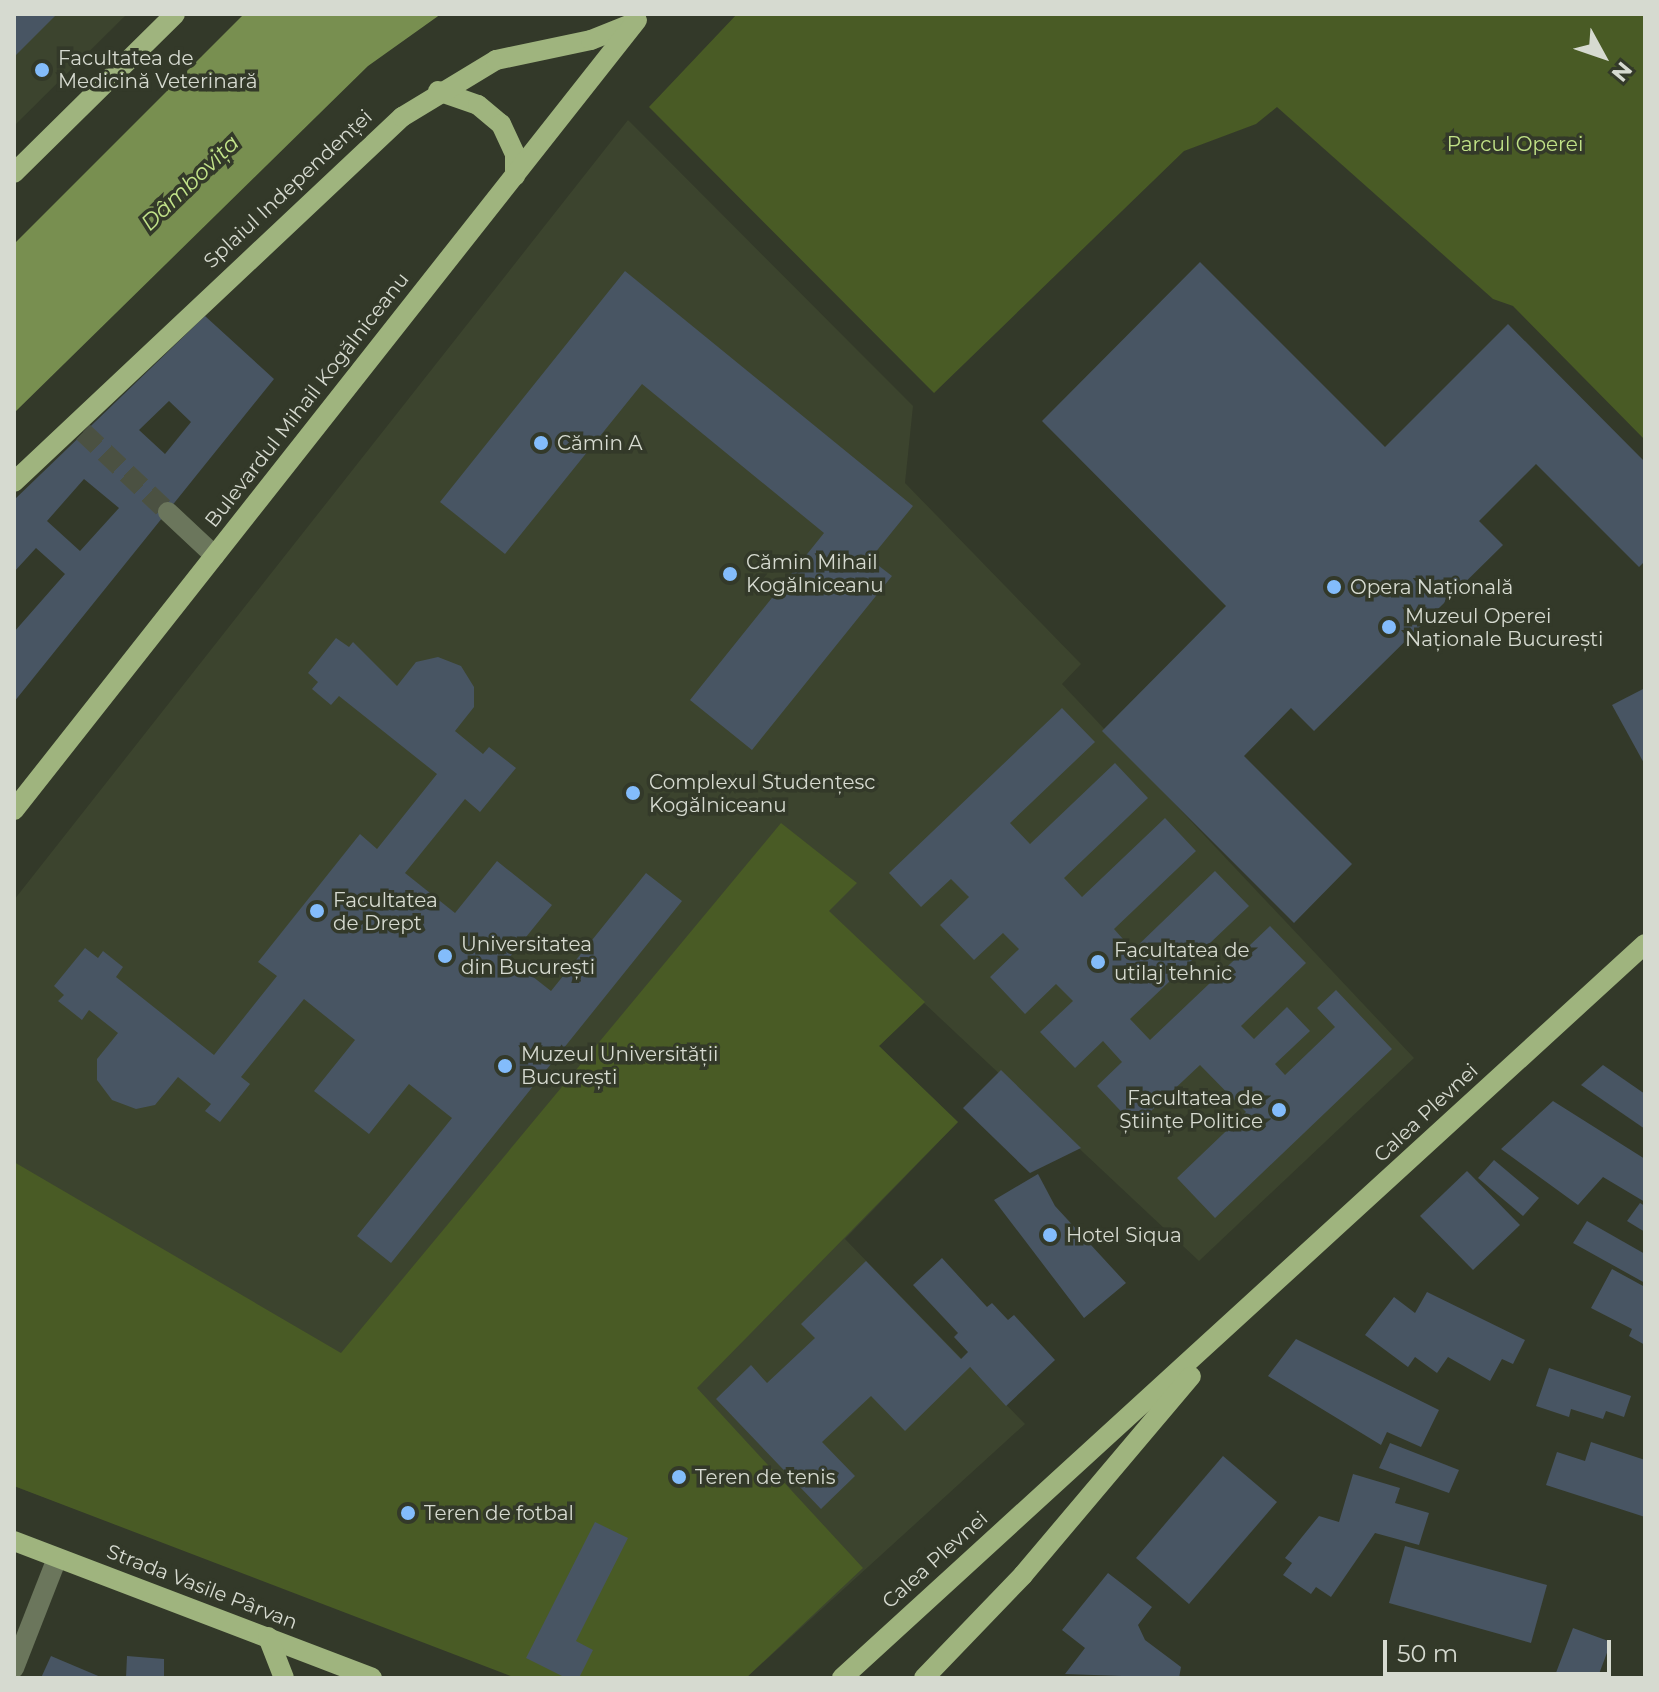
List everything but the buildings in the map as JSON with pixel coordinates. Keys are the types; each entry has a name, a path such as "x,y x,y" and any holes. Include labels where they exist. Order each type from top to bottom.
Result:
{"main road":[{"path":"14,173 175,14"},
{"name":"Splaiul Independenței","path":"14,482 78,428 361,153 438,91 496,60 591,40 640,17"},
{"name":"Bulevardul Mihail Kogălniceanu","path":"14,810 640,17"},
{"path":"438,91 478,105 501,124 515,154 515,176"},
{"name":"Calea Plevnei","path":"842,1678 1240,1318 1645,944"},
{"name":"Calea Plevnei","path":"924,1678 1023,1575 1240,1318"},
{"name":"Strada Vasile Pârvan","path":"14,1541 372,1678"},
{"path":"268,1637 284,1678"}],"street":[{"path":"168,512 215,556"},
{"path":"14,1668 57,1558"}],"shaded area":[{"name":"Facultatea de Medicină Veterinară","path":"14,14 127,14 14,126"},
{"name":"Complexul Studențesc Kogălniceanu","path":"628,120 913,406 905,483 1081,664 1062,684 1414,1058 1199,1261 924,1003 879,1046 958,1122 845,1239 1025,1424 746,1678 486,1663 14,1486 14,900"}],"green space":[{"name":"Parcul Operei","path":"737,14 1645,14 1645,440 1513,306 1493,299 1277,107 1256,124 1184,151 934,393 649,107"},
{"path":"781,823 857,883 829,911 925,1002 879,1046 958,1122 697,1388 863,1568 746,1678 516,1678 14,1486 14,1162 341,1353"}],"water":[{"name":"Dâmbovița","path":"441,14 368,66 14,413 14,244 242,16"}],"tunnel":[{"path":"83,432 168,512"}],"place":[{"name":"Facultatea de Medicină Veterinară","path":"42,70"},
{"name":"Cămin A","path":"541,443"},
{"name":"Cămin Mihail Kogălniceanu","path":"730,574"},
{"name":"Opera Națională","path":"1334,587"},
{"name":"Muzeul Operei Naționale București","path":"1389,627"},
{"name":"Complexul Studențesc Kogălniceanu","path":"633,793"},
{"name":"Facultatea de Drept","path":"317,911"},
{"name":"Universitatea din București","path":"445,956"},
{"name":"Facultatea de utilaj tehnic","path":"1098,962"},
{"name":"Muzeul Universității București","path":"505,1066"},
{"name":"Facultatea de Științe Politice","path":"1279,1110"},
{"name":"Hotel Siqua","path":"1050,1235"},
{"name":"Teren de tenis","path":"679,1477"},
{"name":"Teren de fotbal","path":"408,1513"}]}
